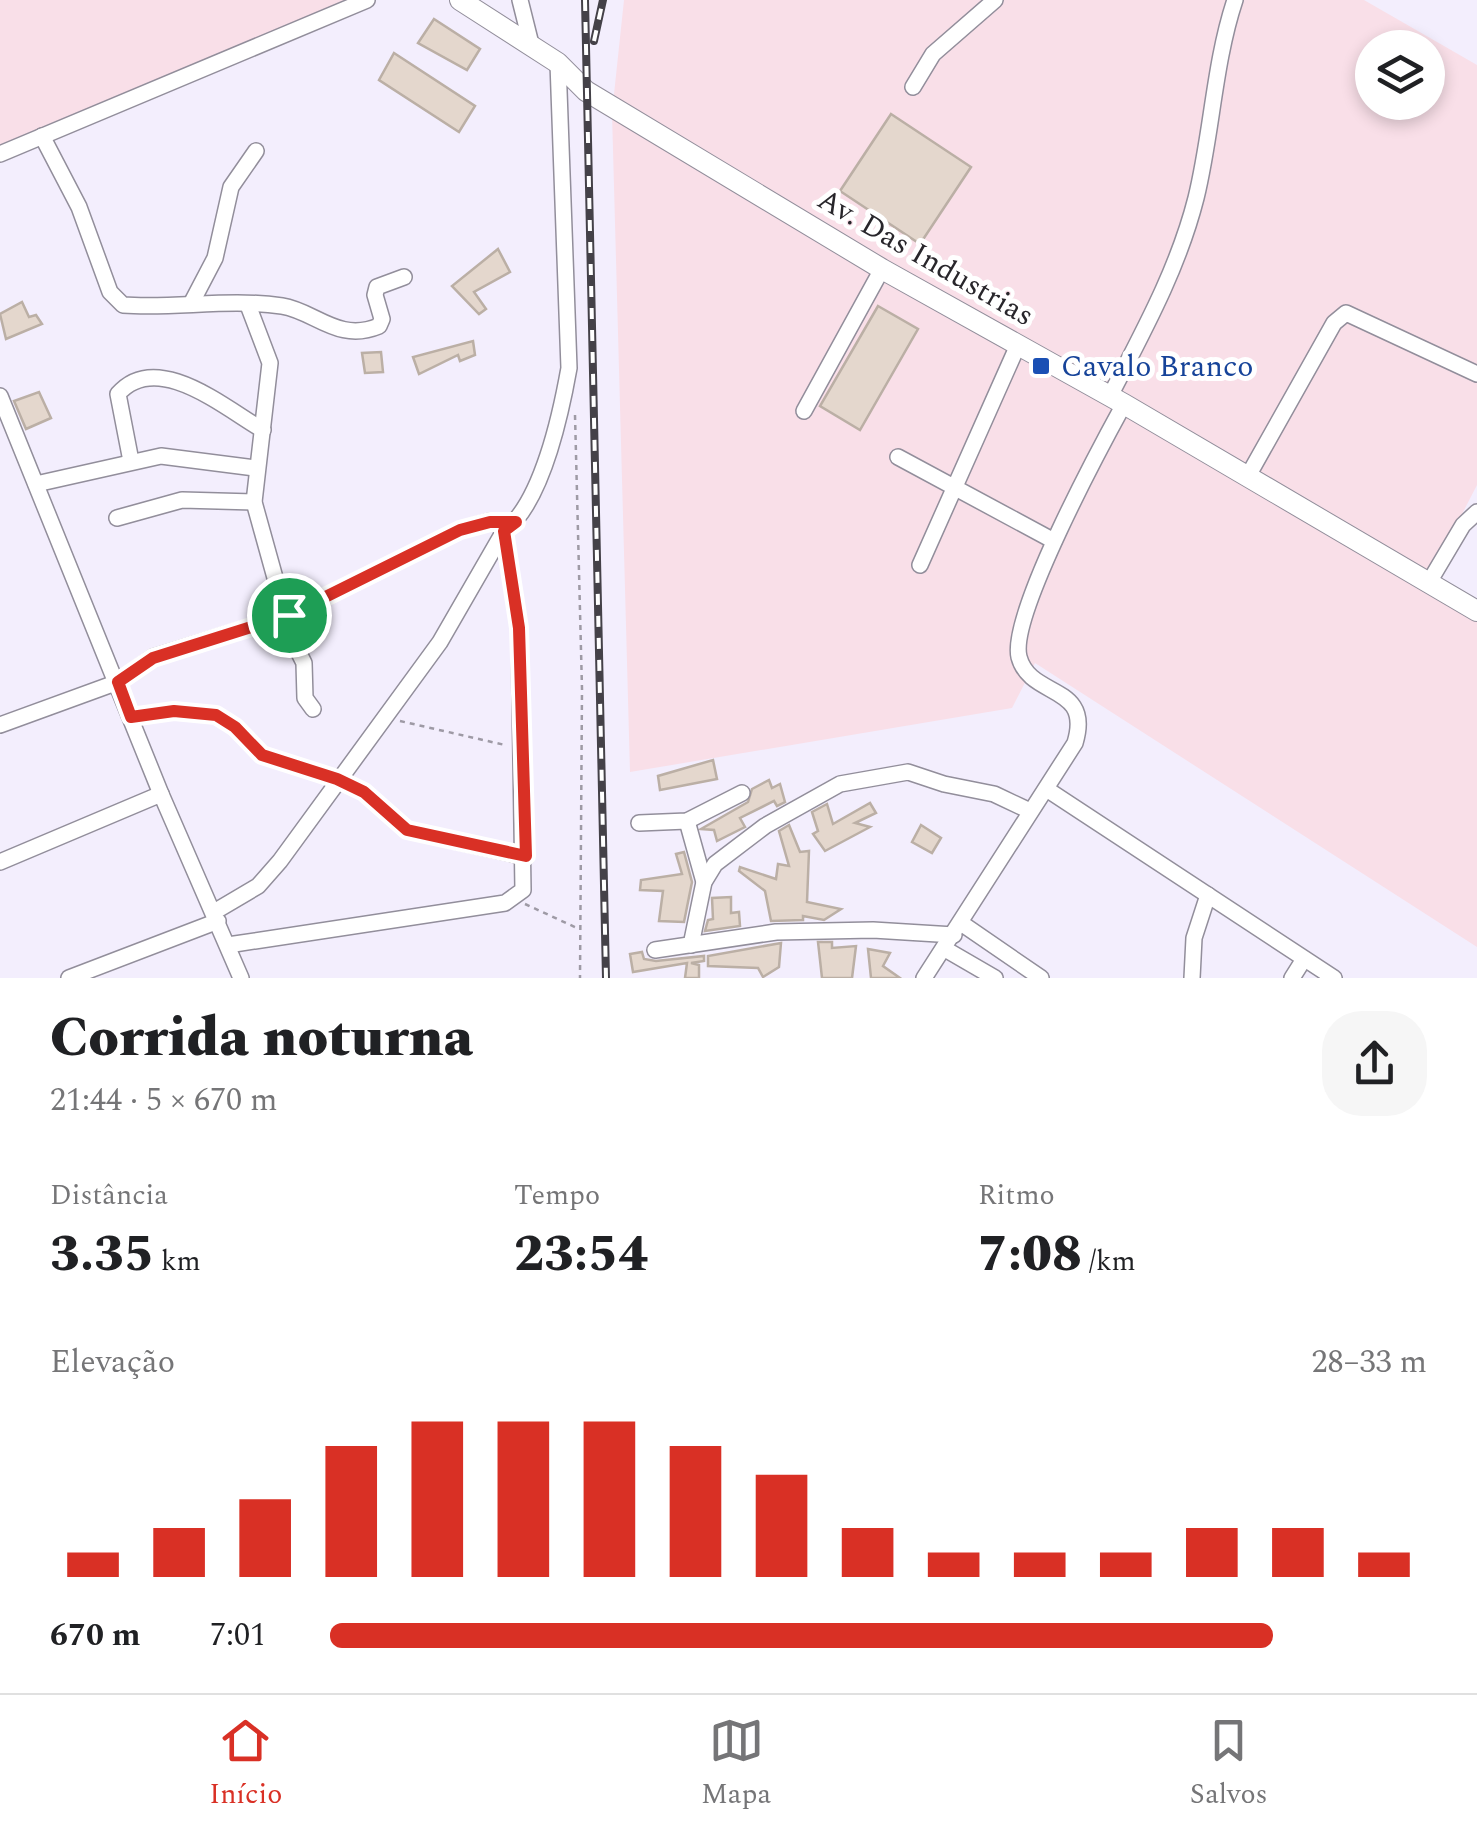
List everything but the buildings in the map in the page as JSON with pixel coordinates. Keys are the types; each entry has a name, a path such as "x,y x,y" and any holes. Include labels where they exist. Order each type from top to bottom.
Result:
{"main road":[{"name":"Av. Das Industrias","path":"460,0 558,64 586,91 882,269 1117,400 1477,612"}],"street":[{"path":"0,154 367,0"},
{"path":"520,0 532,48"},
{"path":"913,87 933,54 995,0"},
{"path":"924,978 1075,743 1079,716 1068,700 1026,673 1018,648 1054,542 1184,238 1204,160 1235,0"},
{"path":"69,978 216,916 258,886 440,642 532,496 563,402 569,368 558,64"},
{"path":"42,136 79,207 114,300 134,305 192,302 287,307 335,328 376,328 382,319 375,295 377,287 404,277"},
{"path":"192,302 215,258 232,187 256,151"},
{"path":"804,411 882,269"},
{"path":"248,305 270,363 254,502 295,646 304,662 303,692 313,709"},
{"path":"1248,476 1334,322 1346,313 1477,374"},
{"path":"920,566 1018,345"},
{"path":"131,461 118,394 124,386 150,378 182,383 263,430"},
{"path":"0,396 8,434 36,484 160,794 241,978"},
{"path":"36,484 131,461 179,456 255,468"},
{"path":"898,457 1054,542"},
{"path":"117,518 182,500 254,502"},
{"path":"1428,584 1462,525 1477,512"},
{"path":"0,725 118,682 153,658 289,615 460,530 490,522 510,526"},
{"path":"228,945 515,900 526,881 526,856 519,628 510,526"},
{"path":"131,717 174,711 216,715 235,727 262,755 337,779 364,792 407,830 526,856"},
{"path":"691,944 704,882 726,854 814,795 840,784 908,772 994,794 1030,812"},
{"path":"1048,790 1334,978"},
{"path":"0,862 160,794"},
{"path":"639,823 687,822 742,794"},
{"path":"687,822 704,882"},
{"path":"1192,978 1194,938 1208,895"},
{"path":"655,950 776,932 873,930 953,935 1041,978"},
{"path":"953,935 996,978"},
{"path":"1292,978 1304,959"}],"path":[{"path":"575,411 582,707 580,978"},
{"path":"384,718 521,748"},
{"path":"515,900 578,929"}],"shaded area":[{"path":"0,0 353,0 0,148"},
{"path":"624,0 1364,0 1416,30 1355,30 1355,120 1445,120 1445,47 1477,65 1477,485 1426,584 1477,615 1477,947 1035,663 1012,708 630,772 612,113"}],"railway":[{"path":"585,0 606,978"},
{"path":"594,41 603,0"}],"place":[{"name":"Cavalo Branco","path":"1041,366"}],"route":[{"path":"503,520 516,522 504,531 519,628 526,856 407,830 364,792 337,779 262,755 235,727 216,715 174,711 131,717 118,682 153,658 289,615 460,530 503,520"}]}
